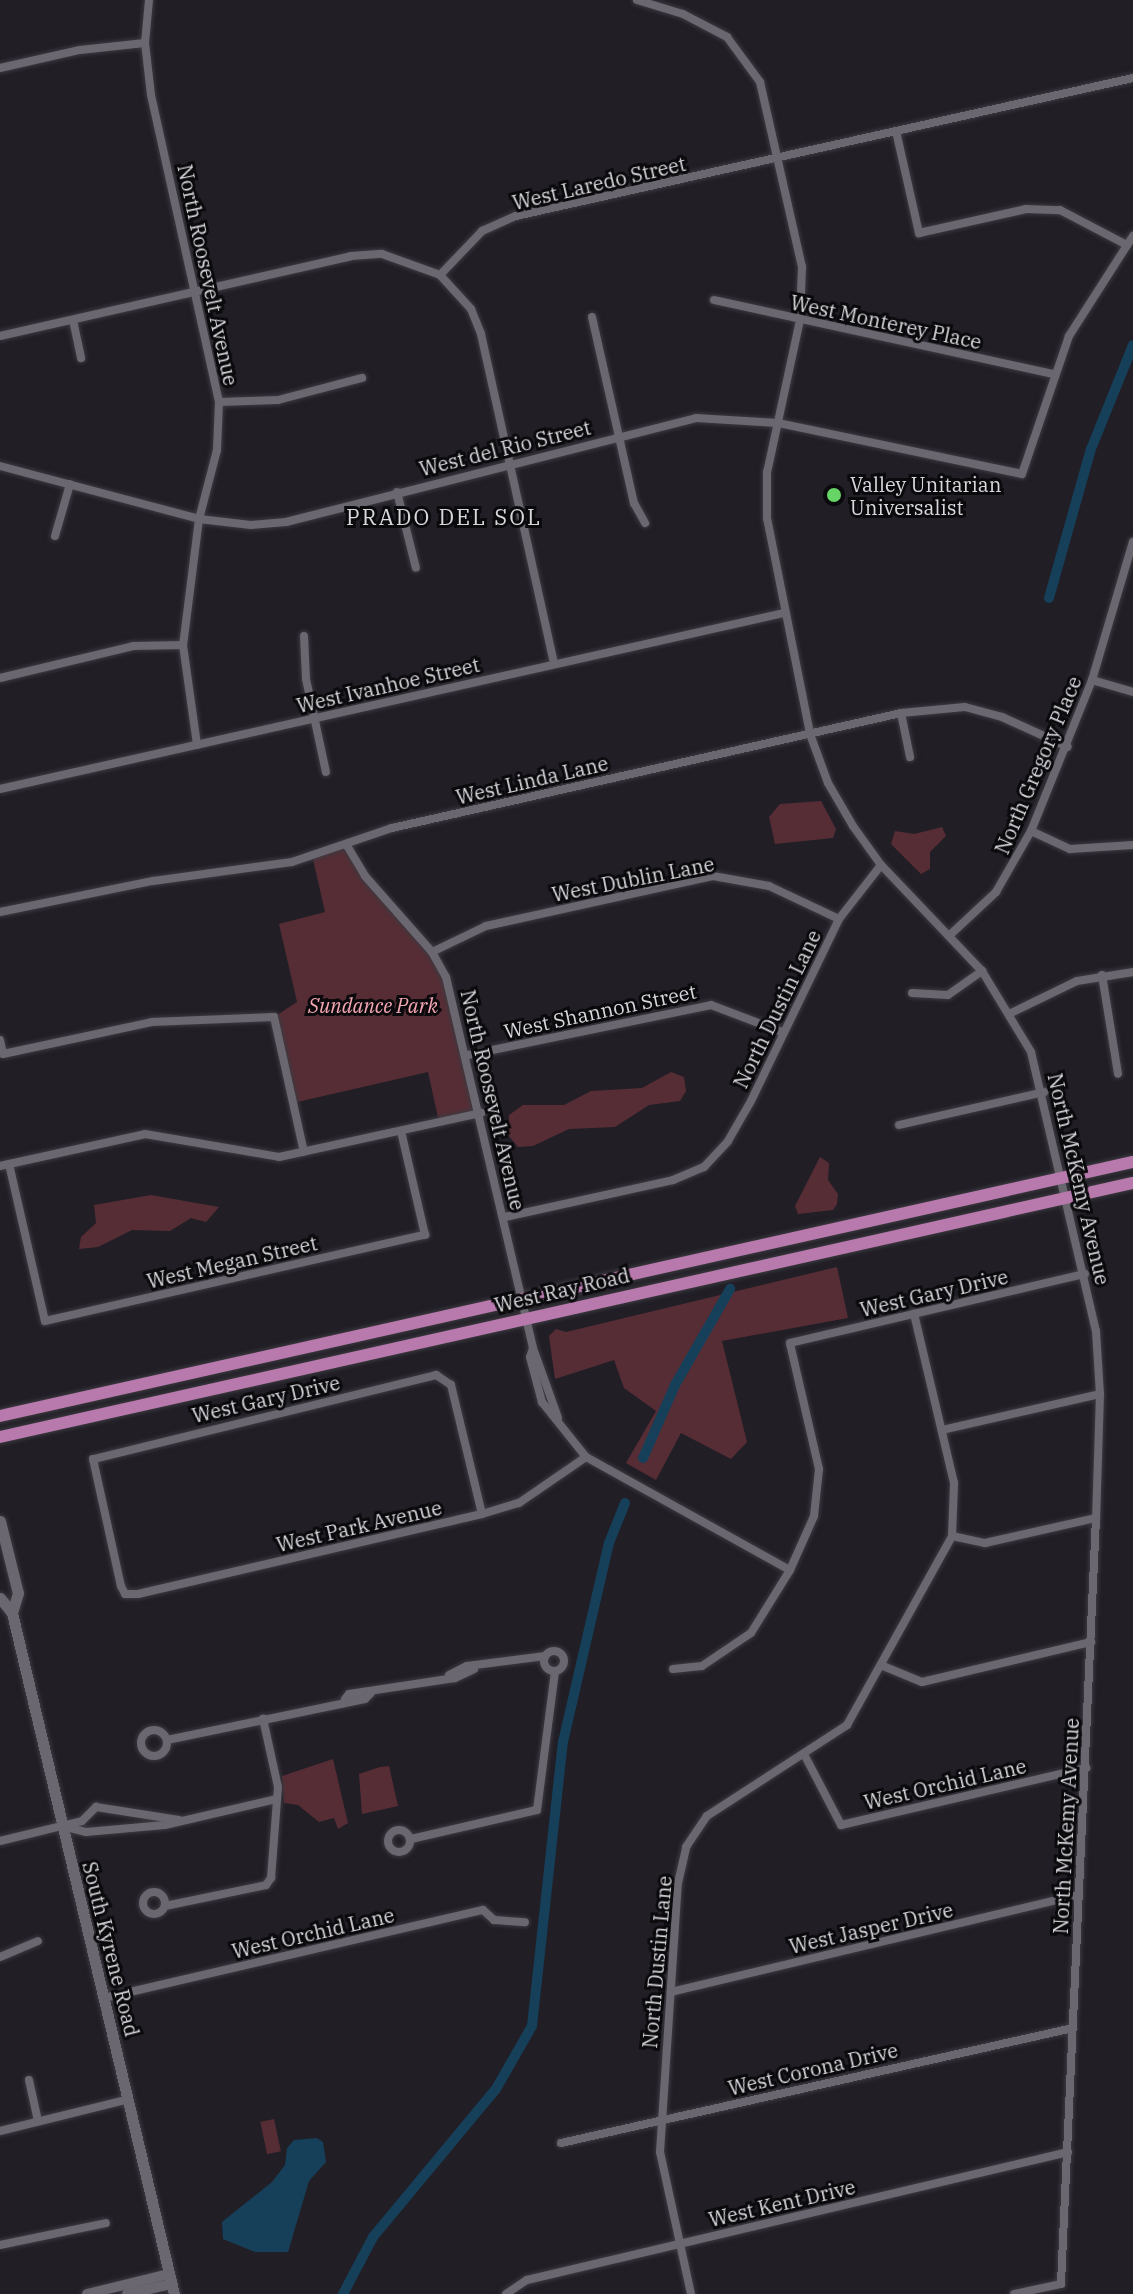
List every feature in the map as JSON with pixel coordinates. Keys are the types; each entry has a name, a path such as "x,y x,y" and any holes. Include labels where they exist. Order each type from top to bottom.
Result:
{"main road":[{"name":"West Ray Road","path":"0,1416 1133,1162"},
{"name":"West Ray Road","path":"0,1437 1133,1183"},
{"name":"South Kyrene Road","path":"0,1521 18,1593 12,1613"},
{"name":"South Kyrene Road","path":"0,1598 12,1613 172,2284"}],"street":[{"name":"North Roosevelt Avenue","path":"149,0 145,43 151,95 219,402 217,450 199,519 183,645 197,745"},
{"name":"North McKemy Avenue","path":"637,0 695,19 727,37 760,82 802,267 800,320 767,472 767,518 810,734 840,807 881,865 951,934 1011,1013 1044,1092 1085,1274 1100,1394 1061,2284 1014,2294"},
{"path":"0,68 80,50 145,43"},
{"name":"West Laredo Street","path":"440,275 482,231 516,216 1133,78"},
{"path":"896,131 919,233 1026,209 1060,210 1127,245"},
{"path":"1052,374 1089,301 1133,236"},
{"path":"0,336 196,290 382,254 440,275 471,309 481,334 554,664"},
{"name":"West Monterey Place","path":"714,300 1052,374"},
{"path":"592,317 634,503 645,523"},
{"path":"73,320 81,358"},
{"name":"West del Rio Street","path":"0,466 199,519 251,525 286,522 508,462 696,418 778,423 1022,474 1052,374"},
{"path":"219,402 278,400 362,378"},
{"path":"55,536 70,484"},
{"path":"397,492 416,568"},
{"name":"North Gregory Place","path":"951,934 996,892 1031,831 1068,747 1092,680 1131,558 1133,542"},
{"name":"West Ivanhoe Street","path":"0,789 784,613"},
{"path":"304,636 314,718 326,772"},
{"path":"0,678 133,646 183,645"},
{"path":"1092,680 1133,692"},
{"name":"West Linda Lane","path":"0,912 153,881 292,862 392,828 901,713 965,707 1002,717 1068,747"},
{"path":"901,713 910,757"},
{"path":"1031,831 1070,849 1133,845"},
{"name":"North Roosevelt Avenue","path":"346,844 365,876 432,952 446,977 468,1055 533,1348 558,1418 586,1457 790,1570"},
{"name":"North Dustin Lane","path":"505,1217 673,1180 704,1167 728,1141 839,919 881,865"},
{"name":"West Dublin Lane","path":"432,952 486,926 713,876 769,886 839,919"},
{"path":"912,993 948,995 982,971"},
{"path":"1011,1013 1056,988 1102,975 1133,972"},
{"path":"1102,975 1118,1074"},
{"name":"West Shannon Street","path":"468,1055 711,1005 782,1032"},
{"path":"0,1040 3,1054 152,1022 274,1017 304,1152"},
{"path":"899,1125 1044,1092"},
{"path":"4,1165 145,1134 259,1157 304,1152 481,1113"},
{"name":"West Megan Street","path":"4,1165 45,1321 425,1235 401,1131"},
{"name":"West Gary Drive","path":"790,1570 814,1516 819,1469 790,1343 1085,1274"},
{"name":"North Dustin Lane","path":"691,2294 660,2152 678,1883 686,1847 707,1816 752,1783 805,1756 847,1725 883,1666 952,1536 957,1503 914,1314"},
{"name":"West Gary Drive","path":"125,1594 93,1459 436,1375 446,1377 482,1514"},
{"path":"942,1430 1100,1394"},
{"name":"West Park Avenue","path":"125,1594 482,1514 519,1503 586,1457"},
{"path":"952,1536 985,1543 1096,1518"},
{"path":"673,1669 702,1666 751,1633 790,1570"},
{"path":"883,1666 922,1682 1091,1642"},
{"path":"167,1740 345,1699 349,1694 371,1693 449,1675 470,1674 474,1669 545,1656 554,1651 563,1655 564,1666 555,1671 546,1668 545,1656"},
{"path":"411,1839 537,1810 555,1671"},
{"path":"165,1906 266,1885 271,1878 277,1799 263,1719"},
{"name":"West Orchid Lane","path":"805,1756 841,1825 1086,1768"},
{"path":"62,1826 86,1832 179,1820 277,1799"},
{"path":"0,1841 62,1826 106,1806 122,1815 179,1820"},
{"name":"West Jasper Drive","path":"671,1992 1079,1895"},
{"name":"West Orchid Lane","path":"104,1998 483,1910 500,1922 525,1922"},
{"path":"0,1957 38,1941"},
{"name":"West Corona Drive","path":"561,2143 1073,2028"},
{"path":"29,2080 38,2121"},
{"path":"0,2131 129,2099"},
{"name":"West Kent Drive","path":"506,2294 527,2280 1068,2152"},
{"path":"0,2245 106,2223"},
{"path":"87,2294 172,2284"},
{"path":"127,2294 172,2284"}],"green space":[{"path":"821,801 836,829 833,838 775,844 769,817 780,804"},
{"path":"942,827 946,836 930,852 930,869 921,874 891,844 895,831 914,834"},
{"name":"Sundance Park","path":"346,844 365,876 432,952 446,977 481,1113 439,1122 428,1072 293,1103 274,1017 297,1002 279,924 325,912 312,855"},
{"path":"671,1072 684,1077 686,1091 680,1101 649,1105 615,1127 569,1129 533,1146 518,1147 508,1135 509,1115 523,1105 564,1105 591,1091 642,1088"},
{"path":"820,1157 829,1163 828,1180 838,1194 837,1204 833,1210 798,1214 795,1206"},
{"path":"151,1195 219,1207 206,1222 191,1218 170,1231 132,1230 98,1247 79,1249 81,1237 96,1223 94,1205"},
{"path":"837,1267 848,1318 722,1341 747,1442 731,1459 681,1433 656,1480 626,1463 656,1411 624,1388 614,1360 555,1379 549,1336 556,1329 566,1332"},
{"path":"333,1759 348,1823 338,1829 334,1818 319,1822 298,1805 284,1803 282,1776"},
{"path":"389,1766 398,1806 362,1814 359,1774"},
{"path":"274,2119 281,2151 267,2154 260,2122"}],"water":[{"path":"317,2138 323,2142 326,2162 309,2181 288,2252 255,2252 223,2239 222,2222 272,2182 285,2165 287,2148 294,2140"}],"waterway":[{"path":"1049,598 1091,449 1133,345"},
{"path":"643,1458 675,1385 730,1289"},
{"path":"343,2294 373,2237 496,2089 532,2026 563,1742 609,1543 625,1503"}],"place":[{"name":"Valley Unitarian Universalist","path":"834,495"}],"district":[{"name":"PRADO DEL SOL","path":"444,517"}]}
